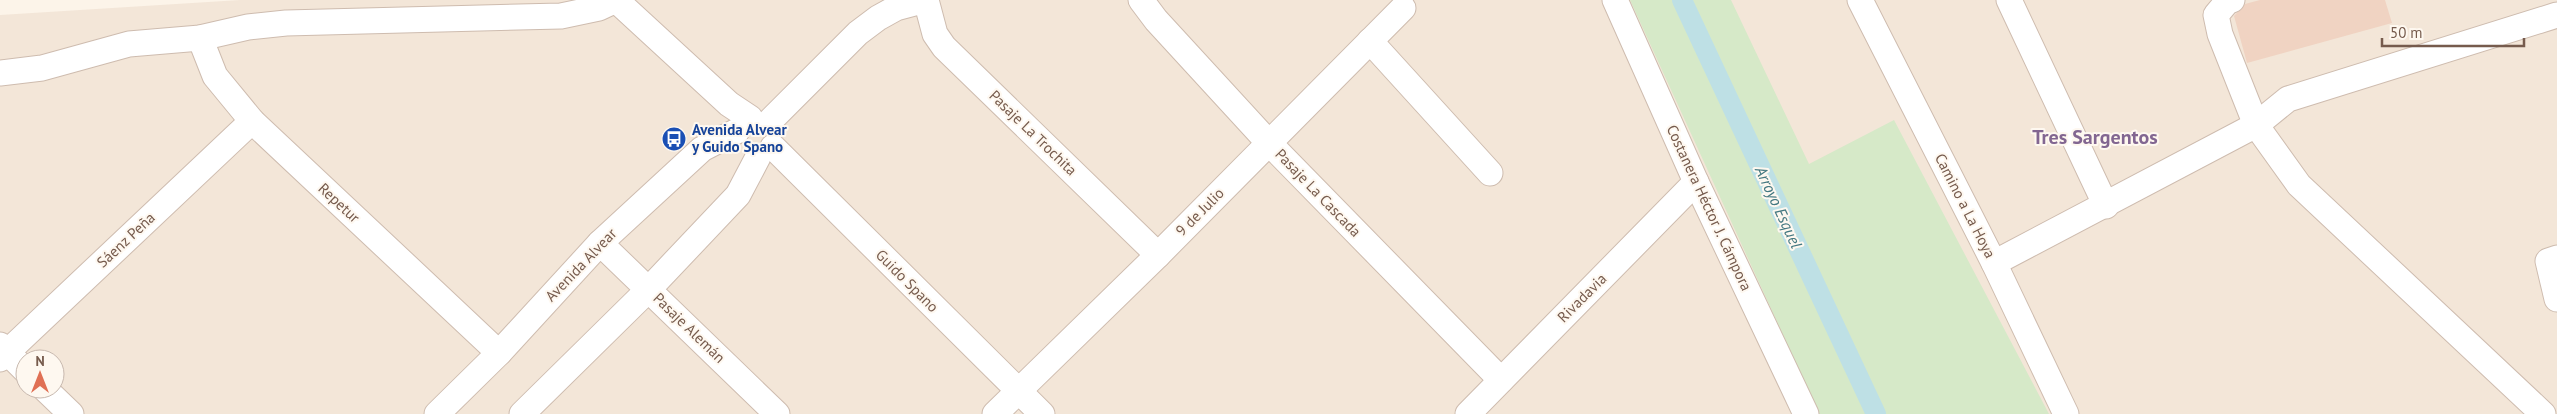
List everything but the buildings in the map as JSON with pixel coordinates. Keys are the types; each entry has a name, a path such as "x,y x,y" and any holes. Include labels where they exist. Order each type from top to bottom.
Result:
{"street":[{"path":"0,73 42,68 129,44 200,38 248,27 286,23 561,16 599,8 616,0 749,124 775,134 738,194 649,289 522,414"},
{"name":"Avenida Alvear","path":"437,414 499,353 600,243 702,149 749,124 878,18 896,8 926,0"},
{"name":"Pasaje La Trochita","path":"926,0 935,34 944,47 1158,255"},
{"name":"Pasaje La Cascada","path":"1141,0 1156,20 1269,143 1502,380"},
{"name":"Costanera Héctor J. Cámpora","path":"1615,0 1696,182 1806,414"},
{"name":"Camino a La Hoya","path":"1860,0 1994,263 2066,414"},
{"path":"2009,0 2106,206"},
{"path":"2232,0 2227,2 2216,15 2220,34 2256,125 2299,185 2543,414"},
{"name":"9 de Julio","path":"996,414 1158,255 1403,8"},
{"path":"1994,263 2106,206 2256,125 2288,99 2557,15"},
{"name":"Repetur","path":"200,38 215,76 252,121 499,353"},
{"path":"1370,41 1490,173"},
{"name":"Sáenz Peña","path":"2,352 252,121"},
{"name":"Guido Spano","path":"749,124 736,142 742,152 747,155 765,152 1042,414"},
{"name":"Rivadavia","path":"1468,414 1696,182"},
{"name":"Pasaje Alemán","path":"600,243 649,289 766,410"},
{"path":"2557,258 2548,261 2557,299"},
{"path":"2,352 15,362"},
{"path":"55,399 71,414"}],"shaded area":[{"path":"240,0 2557,0 2557,414 0,414 0,15"}],"green space":[{"path":"1630,0 1731,0 1809,164 1894,120 2049,414 1819,414"}],"waterway":[{"name":"Arroyo Esquel","path":"1682,0 1876,414"}],"place":[{"name":"Avenida Alvear y Guido Spano","path":"674,139"}],"district":[{"name":"Tres Sargentos","path":"2095,137"}]}
